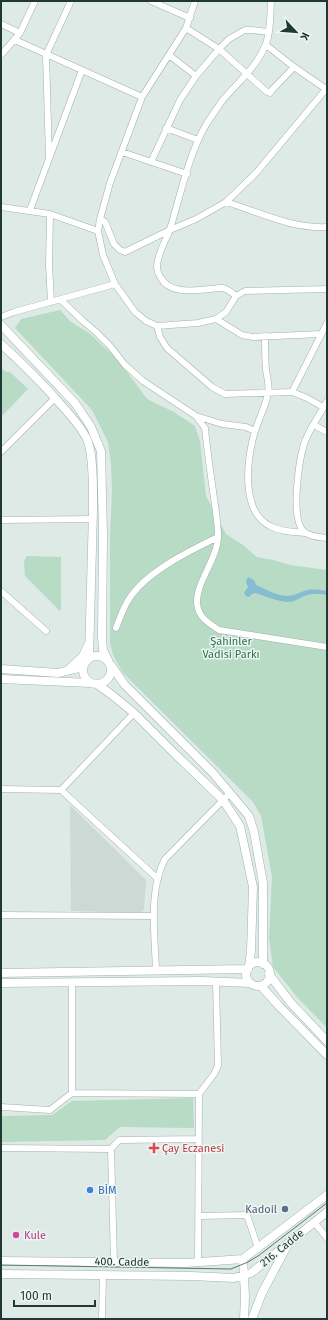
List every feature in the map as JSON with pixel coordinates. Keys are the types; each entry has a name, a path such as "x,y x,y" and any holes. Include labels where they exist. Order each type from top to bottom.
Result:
{"street":[{"path":"1,55 20,34 35,1"},
{"path":"49,158 46,55 71,1"},
{"path":"151,1 190,18"},
{"path":"195,1 186,28 142,97 110,183 98,231 103,255 115,284 135,312 146,321 158,326 198,323 216,319 226,312 236,296 245,291 327,288"},
{"path":"236,296 222,288 189,291 176,289 166,284 160,278 157,266 160,254 170,230 198,140 222,101 247,75 258,60 266,45 270,1"},
{"path":"1,24 20,34"},
{"path":"186,28 219,49 259,87 267,92 270,93 294,67"},
{"path":"150,162 180,100 196,76 219,49 229,39 245,30 268,32"},
{"path":"15,40 142,97"},
{"path":"100,219 105,222 114,244 120,250 125,252 196,219 226,202 256,173 327,88 294,67 266,45"},
{"path":"169,55 196,76"},
{"path":"30,210 82,70"},
{"path":"166,128 198,140"},
{"path":"122,152 187,174"},
{"path":"226,202 254,210 280,221 312,228 327,227"},
{"path":"1,206 50,214 98,231"},
{"path":"50,214 49,265 51,302"},
{"path":"1,317 115,284"},
{"path":"61,300 96,332 110,346 125,365 143,382 196,416 222,424 246,427 255,431"},
{"path":"216,319 242,335 253,337 321,334"},
{"path":"292,392 327,323"},
{"path":"1,325 75,403 92,427 101,451 103,529 102,637 103,650 112,671 110,676 103,683 94,684 1,679"},
{"path":"158,326 160,337 167,348 212,387 225,394 292,392 307,398 323,408"},
{"path":"265,336 266,368 269,392 255,431 250,457 248,484 252,505 260,519 270,526 286,531 306,533 327,538"},
{"path":"1,344 34,375 55,398 78,424 87,440 92,460 93,519 89,658"},
{"path":"1,452 55,398"},
{"path":"306,533 299,526 297,511 299,466 305,443 327,400"},
{"path":"196,416 205,428 217,517 218,537 215,554 200,588 197,602 199,612 206,621 219,630 327,646"},
{"path":"314,426 327,432"},
{"path":"1,520 93,519"},
{"path":"116,628 129,599 153,574 194,548 218,537"},
{"path":"1,591 46,631"},
{"path":"68,671 83,656 90,640"},
{"path":"263,964 263,883 254,832 249,816 213,773 124,684 102,656 95,655 89,658 85,662 83,668 83,674 86,679 112,694 134,713 223,800 240,826 253,887 251,951 246,978 255,986 261,986 266,982 269,974"},
{"path":"1,669 58,672 83,668"},
{"path":"61,790 134,713"},
{"path":"1,789 61,790 158,878"},
{"path":"156,971 154,916 160,869 165,859 230,793"},
{"path":"1,915 154,916"},
{"path":"234,969 245,961 251,951"},
{"path":"1,973 234,969 248,968 254,963 263,964 268,968 269,974 291,1003 327,1041"},
{"path":"198,1263 199,1094 218,1066 216,982"},
{"path":"1,983 250,983"},
{"path":"72,983 72,1094"},
{"path":"261,986 327,1055"},
{"path":"1,1107 50,1110 72,1094 199,1094"},
{"path":"114,1262 111,1149 119,1140 198,1139"},
{"path":"1,1148 111,1149"},
{"name":"216. Cadde","path":"243,1259 327,1195"},
{"name":"216. Cadde","path":"232,1278 251,1273 327,1212"},
{"path":"199,1216 248,1215 258,1248"},
{"path":"314,1222 327,1238"},
{"path":"252,1319 262,1293 288,1244"},
{"path":"243,1259 245,1296 244,1319"},
{"name":"400. Cadde","path":"1,1261 198,1263 243,1259"},
{"name":"400. Cadde","path":"1,1274 191,1276 232,1278"},
{"path":"102,1319 103,1275"},
{"path":"232,1278 241,1287 245,1296"}],"shaded area":[{"path":"70,805 146,880 144,910 140,913 71,911"}],"green space":[{"name":"Şahinler Vadisi Parkı","path":"60,310 71,322 89,333 119,361 147,399 174,412 195,426 200,441 206,496 226,534 243,545 257,557 290,565 327,570 327,1028 297,997 273,967 269,938 272,877 261,816 253,802 123,673 113,655 110,643 110,538 112,489 108,442 92,410 15,328 21,319"},
{"path":"2,369 6,372 10,372 28,389 1,417 1,370"},
{"path":"27,556 61,557 60,611 25,576 24,561"},
{"path":"193,1098 194,1128 120,1127 105,1140 1,1142 1,1116 52,1115 72,1101"}],"water":[{"path":"248,577 254,580 256,585 271,592 286,596 308,590 327,591 327,595 311,594 291,602 275,600 255,593 249,597 244,593 248,587 246,582"}],"tram line":[{"path":"1,1265 231,1269 258,1256 327,1203"}],"place":[{"name":"Çay Eczanesi","path":"154,1148"},
{"name":"BİM","path":"90,1190"},
{"name":"Kadoil","path":"285,1209"},
{"name":"Kule","path":"16,1235"}]}
